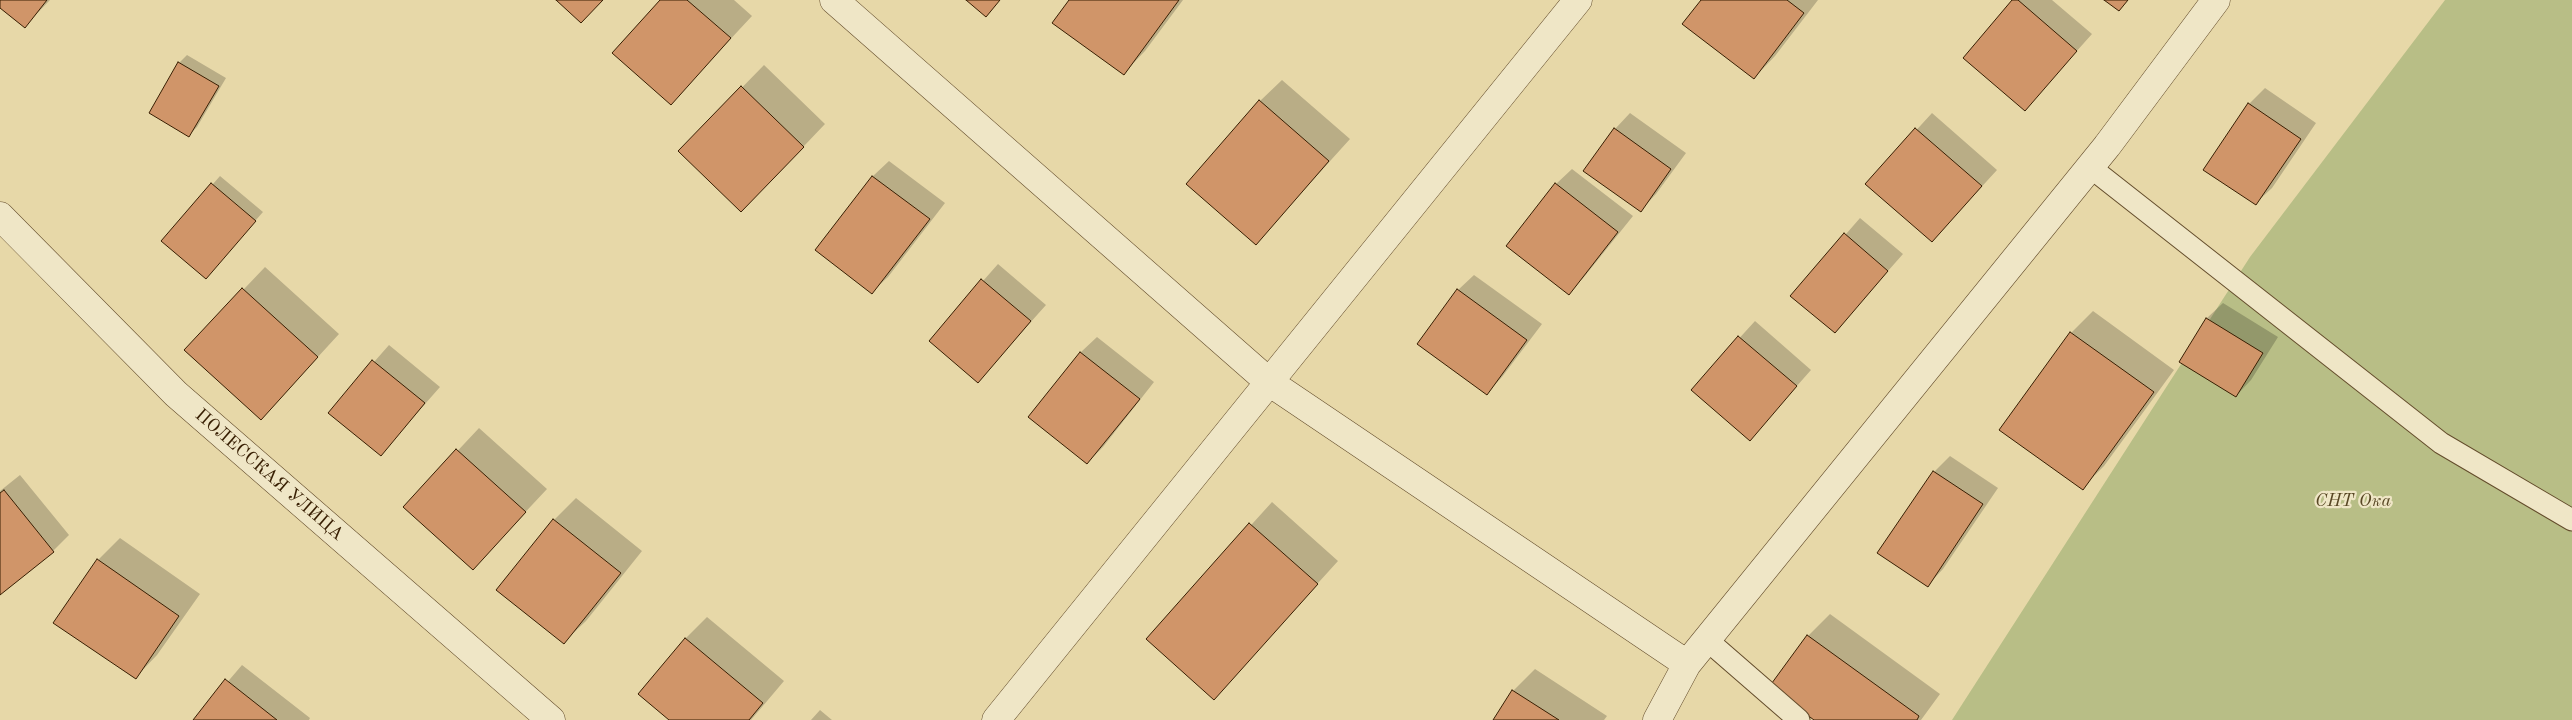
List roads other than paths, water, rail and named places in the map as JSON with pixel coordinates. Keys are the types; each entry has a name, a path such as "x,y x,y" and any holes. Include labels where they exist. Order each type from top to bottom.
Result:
{"street":[{"path":"834,0 1270,382 1687,664"},
{"path":"996,720 1578,0"},
{"path":"1657,720 1687,664 2090,167 2216,0"},
{"name":"ПОЛЕССКАЯ УЛИЦА","path":"0,216 176,394 551,720"}],"lane":[{"path":"2090,167 2441,443 2572,520"},
{"path":"1707,640 1799,720"}],"park label":[{"name":"СНТ Ока","path":"2353,501"}]}
